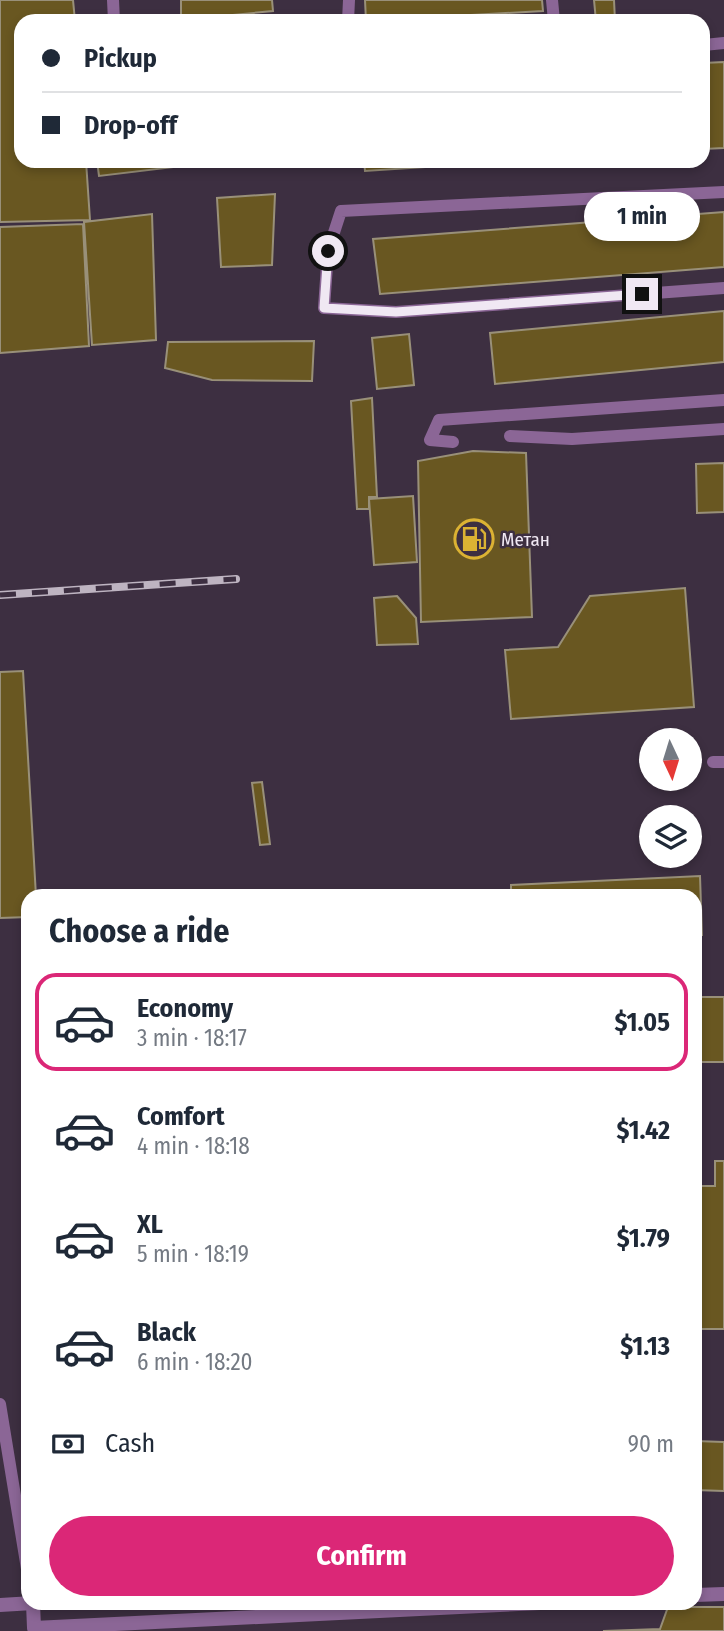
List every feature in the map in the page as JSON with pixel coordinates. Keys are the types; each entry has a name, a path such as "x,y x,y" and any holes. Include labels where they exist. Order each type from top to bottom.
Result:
{"street":[{"path":"702,1595 724,1594"},
{"path":"0,1605 21,1604"},
{"path":"33,1610 34,1629 404,1610"}],"lane":[{"path":"724,192 341,211 328,251 324,308 396,312 724,288"},
{"path":"453,442 430,440 439,420 724,400"},
{"path":"510,436 572,439 724,429"},
{"path":"0,1404 21,1532"}],"building":[{"path":"0,0 73,0 74,14 14,14 14,168 86,168 90,220 0,222"},
{"path":"181,0 272,0 273,11 181,14"},
{"path":"365,0 542,0 543,11 490,14 366,14"},
{"path":"594,0 614,0 615,14 595,14"},
{"path":"724,62 724,148 710,149 710,63"},
{"path":"98,168 166,168 99,176"},
{"path":"365,168 411,168 365,171"},
{"path":"275,194 272,265 221,267 217,198"},
{"path":"724,212 724,267 380,294 373,239"},
{"path":"152,214 156,340 92,345 84,222"},
{"path":"83,224 89,346 0,353 0,227"},
{"path":"724,311 724,362 495,384 490,333"},
{"path":"409,334 414,385 377,389 372,338"},
{"path":"314,341 312,381 212,380 165,368 168,342"},
{"path":"372,398 377,497 369,497 369,509 357,509 351,401"},
{"name":"Метан","path":"473,451 526,453 532,617 421,622 418,461"},
{"path":"724,463 724,512 697,513 696,464"},
{"path":"413,496 417,562 374,565 369,499"},
{"path":"685,588 694,707 511,719 505,650 558,647 590,596"},
{"path":"397,596 416,618 418,644 377,645 374,598"},
{"path":"23,671 36,889 21,889 21,917 0,918 0,672"},
{"path":"262,782 270,844 260,845 252,783"},
{"path":"700,876 700,889 511,889 511,885"},
{"path":"702,997 724,997 724,1062 702,1062"},
{"path":"715,1161 724,1161 724,1329 702,1329 702,1186 715,1186"},
{"path":"702,1441 724,1442 724,1491 702,1490"},
{"path":"724,1607 724,1631 603,1631 660,1629 667,1610"}],"railway":[{"path":"0,595 236,579"}],"place":[{"name":"Метан","path":"474,539"}],"route":[{"path":"328,251 324,308 396,312 642,294"}]}
